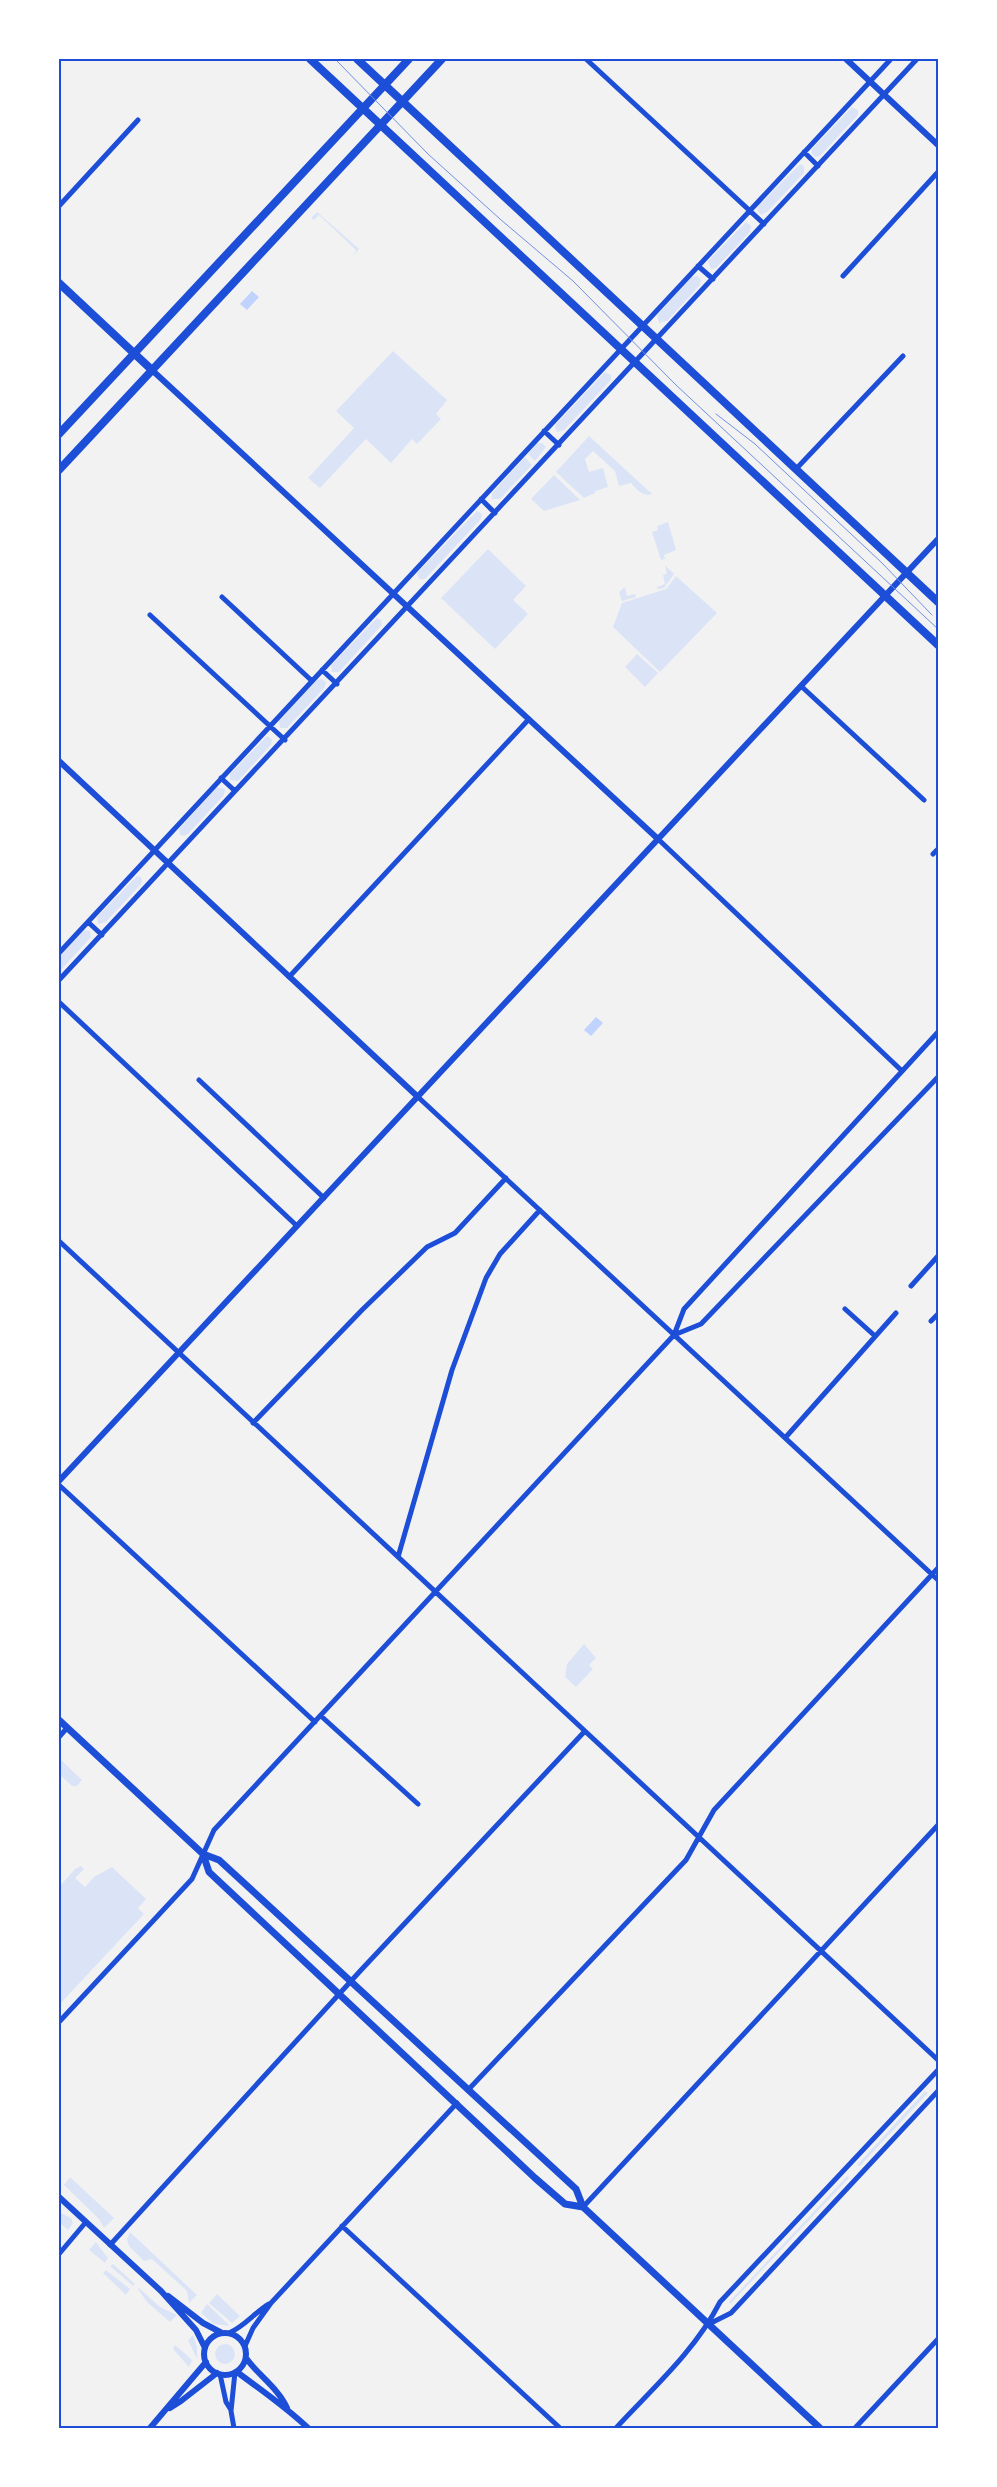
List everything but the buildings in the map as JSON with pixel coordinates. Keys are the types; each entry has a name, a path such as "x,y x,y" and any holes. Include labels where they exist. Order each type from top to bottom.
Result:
{"main road":[{"path":"310,59 938,645"},
{"path":"357,59 938,602"},
{"path":"59,434 409,59"},
{"path":"59,470 442,59"},
{"path":"59,283 153,371"},
{"path":"59,1720 203,1854 219,1860 576,2189 583,2207 820,2428"},
{"path":"203,1854 209,1872 340,1995 565,2204 583,2207"}],"street":[{"path":"586,59 764,224"},
{"path":"846,59 938,145"},
{"path":"59,953 891,59"},
{"path":"59,980 337,684 917,59"},
{"path":"59,206 138,120"},
{"path":"804,152 818,166"},
{"path":"843,276 938,172"},
{"path":"698,266 712,279"},
{"path":"796,469 904,356"},
{"path":"153,371 658,839 902,1071"},
{"path":"544,432 558,445"},
{"path":"480,499 496,513"},
{"path":"59,1481 938,539"},
{"path":"222,597 312,681"},
{"path":"150,615 284,740"},
{"path":"322,670 337,684"},
{"path":"801,686 924,800"},
{"path":"289,977 529,719"},
{"path":"59,760 289,977 938,1580"},
{"path":"221,778 235,791"},
{"path":"933,854 938,849"},
{"path":"88,922 102,934"},
{"path":"59,1002 297,1226"},
{"path":"59,2022 192,1879 214,1830 674,1335 684,1309 938,1032"},
{"path":"674,1335 700,1324 938,1077"},
{"path":"199,1080 324,1198"},
{"path":"253,1422 362,1310 427,1247 455,1233 506,1178"},
{"path":"398,1557 452,1370 486,1278 500,1254 540,1210"},
{"path":"59,1241 938,2060"},
{"path":"911,1286 938,1256"},
{"path":"845,1309 875,1336"},
{"path":"785,1438 896,1314"},
{"path":"931,1321 938,1314"},
{"path":"59,1485 315,1722"},
{"path":"468,2090 686,1860 711,1814 938,1568"},
{"path":"321,1716 418,1804"},
{"path":"59,1737 67,1728"},
{"path":"110,2245 351,1982 585,1731"},
{"path":"583,2207 938,1825"},
{"path":"616,2428 693,2346 709,2324 720,2302 938,2070"},
{"path":"709,2324 731,2313 938,2091"},
{"path":"287,2408 283,2398 258,2374 246,2358 245,2346 254,2328 271,2303 457,2103"},
{"path":"59,2197 161,2291 203,2323 225,2333 236,2335 245,2346"},
{"path":"59,2254 86,2222"},
{"path":"342,2226 560,2428"},
{"path":"161,2291 196,2330 205,2348 206,2362 218,2373 226,2402 231,2411"},
{"path":"205,2348 213,2336 244,2325 258,2311 271,2303"},
{"path":"856,2428 938,2339"},
{"path":"234,2428 231,2411 236,2372 246,2358"},
{"path":"170,2408 176,2396 206,2362"},
{"path":"150,2428 170,2408 181,2402 218,2373 236,2372 277,2404 287,2408 308,2428"}],"shaded area":[{"path":"852,107 858,110 858,115 820,156 815,157 812,154 812,149"},
{"path":"800,164 804,166 804,173 767,212 761,215 757,209 758,206"},
{"path":"317,212 359,249 353,256 356,250 319,215 314,220 311,218"},
{"path":"746,222 751,226 750,232 716,268 711,269 708,261"},
{"path":"697,276 701,280 700,285 667,321 659,323 657,315 692,277"},
{"path":"393,351 447,400 436,414 441,419 417,444 412,439 391,463 366,439 320,488 308,478 354,428 336,411"},
{"path":"605,372 611,375 611,380 564,430 557,432 556,424"},
{"path":"589,436 652,494 643,494 631,483 619,486 615,471 593,451 585,459 589,472 603,468 608,487 595,491 595,493 584,498 556,472"},
{"path":"537,443 542,443 546,447 535,461 528,454"},
{"path":"525,457 532,465 500,499 492,499 492,493"},
{"path":"554,475 580,500 544,511 531,499"},
{"path":"477,511 482,514 481,519 425,579 419,579 417,573"},
{"path":"668,522 676,550 664,555 665,559 661,560 652,532 658,530 657,526"},
{"path":"488,549 526,586 513,600 528,614 495,649 441,598"},
{"path":"665,565 674,574 664,588 658,589 657,587 665,584 663,575 667,574"},
{"path":"676,576 717,613 660,672 613,627 622,603 666,589"},
{"path":"625,587 627,596 635,594 636,597 622,601 619,592"},
{"path":"377,618 381,620 382,625 339,672 332,672 331,665"},
{"path":"637,654 658,673 645,687 625,667"},
{"path":"322,679 326,682 325,687 287,728 280,728 279,721 317,680"},
{"path":"267,736 272,739 271,745 238,781 230,780 230,774"},
{"path":"217,787 225,789 224,795 188,834 180,835 179,829"},
{"path":"137,876 141,877 142,883 106,922 98,924 97,917"},
{"path":"84,930 90,931 91,937 59,972 59,957"},
{"path":"584,1644 596,1658 589,1665 593,1669 576,1687 565,1677 567,1664"},
{"path":"59,1758 82,1780 77,1786 72,1786 59,1776"},
{"path":"81,1866 84,1869 75,1878 85,1887 94,1877 112,1867 146,1899 138,1908 144,1914 59,2005 59,1887 75,1869"},
{"path":"925,2091 928,2093 860,2166 857,2165"},
{"path":"847,2176 849,2178 730,2304 729,2302"},
{"path":"70,2177 114,2218 104,2228 99,2219 64,2185"},
{"path":"59,2212 71,2218 73,2223 68,2230 59,2222"},
{"path":"130,2232 197,2295 189,2303 187,2291 152,2259 144,2261 129,2246 127,2239"},
{"path":"96,2242 108,2258 105,2263 89,2250"},
{"path":"113,2264 135,2284 133,2286 110,2266"},
{"path":"106,2270 130,2289 126,2295 103,2273"},
{"path":"139,2288 160,2307 177,2315 170,2322 147,2302"},
{"path":"217,2294 240,2316 232,2323 209,2303"},
{"path":"207,2304 230,2326 214,2324 201,2313"},
{"path":"193,2335 197,2347 197,2359 188,2340"},
{"path":"221,2344 229,2344 235,2350 235,2358 229,2364 221,2364 215,2358 215,2350"},
{"path":"175,2345 192,2360 189,2367 173,2349"}],"water":[{"path":"252,291 259,297 247,310 240,304"},
{"path":"596,1017 603,1023 591,1036 584,1030"}],"tram line":[{"path":"335,59 428,154 573,281 676,385 938,629"},
{"path":"716,414 755,444 882,563 932,615"}]}
